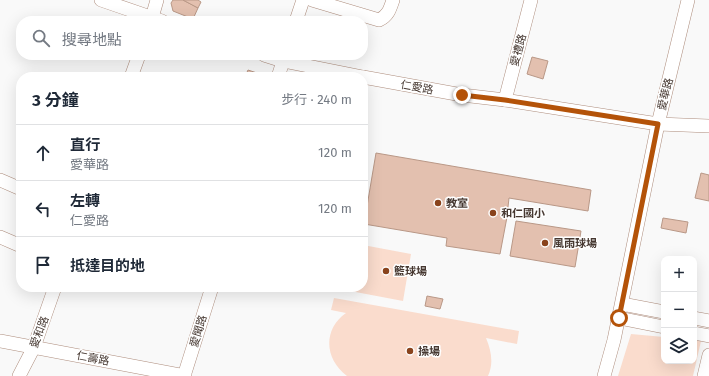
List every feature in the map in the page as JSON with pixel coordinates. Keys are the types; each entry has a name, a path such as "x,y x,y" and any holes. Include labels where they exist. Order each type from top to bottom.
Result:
{"street":[{"path":"101,0 144,16"},
{"path":"155,16 157,0"},
{"path":"298,16 303,0"},
{"path":"312,0 366,16"},
{"path":"368,17 379,20 384,18 390,11 393,0"},
{"name":"愛禮路","path":"505,100 531,0"},
{"name":"愛華路","path":"604,376 611,356 658,124 688,0"},
{"path":"133,72 137,60"},
{"path":"280,72 283,60"},
{"name":"仁愛路","path":"292,60 342,72"},
{"name":"仁愛路","path":"368,78 462,95 505,100 658,124 709,126"},
{"path":"0,180 16,187"},
{"path":"0,237 16,244"},
{"name":"愛和路","path":"19,376 34,347 53,292"},
{"name":"愛聞路","path":"184,376 210,292"},
{"path":"622,304 661,311"},
{"path":"619,318 661,326"},
{"path":"697,319 709,321"},
{"path":"697,334 709,336"},
{"name":"仁壽路","path":"0,341 184,376"},
{"path":"704,376 709,355"}],"shaded area":[{"name":"籃球場","path":"368,246 411,254 403,301 356,292 368,292"},
{"path":"334,298 519,331 517,344 486,338 491,357 491,366 488,376 347,376 339,369 334,361 329,344 333,327 346,313 331,310"},
{"path":"631,334 661,337 661,364 696,364 693,376 618,376"},
{"path":"697,340 701,341 697,358"}],"building":[{"path":"173,0 183,0 198,8 194,16 186,16 173,11 171,3"},
{"path":"183,0 198,0 201,2 198,8"},
{"path":"532,57 548,61 543,79 527,74"},
{"name":"教室","path":"376,153 591,190 588,211 509,198 508,207 511,214 507,217 500,254 446,246 447,238 368,225 368,200"},
{"path":"701,173 709,175 709,201 695,198"},
{"path":"663,218 688,222 686,233 661,228"},
{"name":"風雨球場","path":"516,221 581,231 575,267 510,256"},
{"path":"427,296 443,299 440,309 425,306"}],"place":[{"name":"教室","path":"438,203"},
{"name":"和仁國小","path":"493,213"},
{"name":"風雨球場","path":"545,243"},
{"name":"籃球場","path":"386,271"},
{"name":"操場","path":"410,351"}],"route":[{"path":"462,95 505,100 658,124 619,318"}]}
